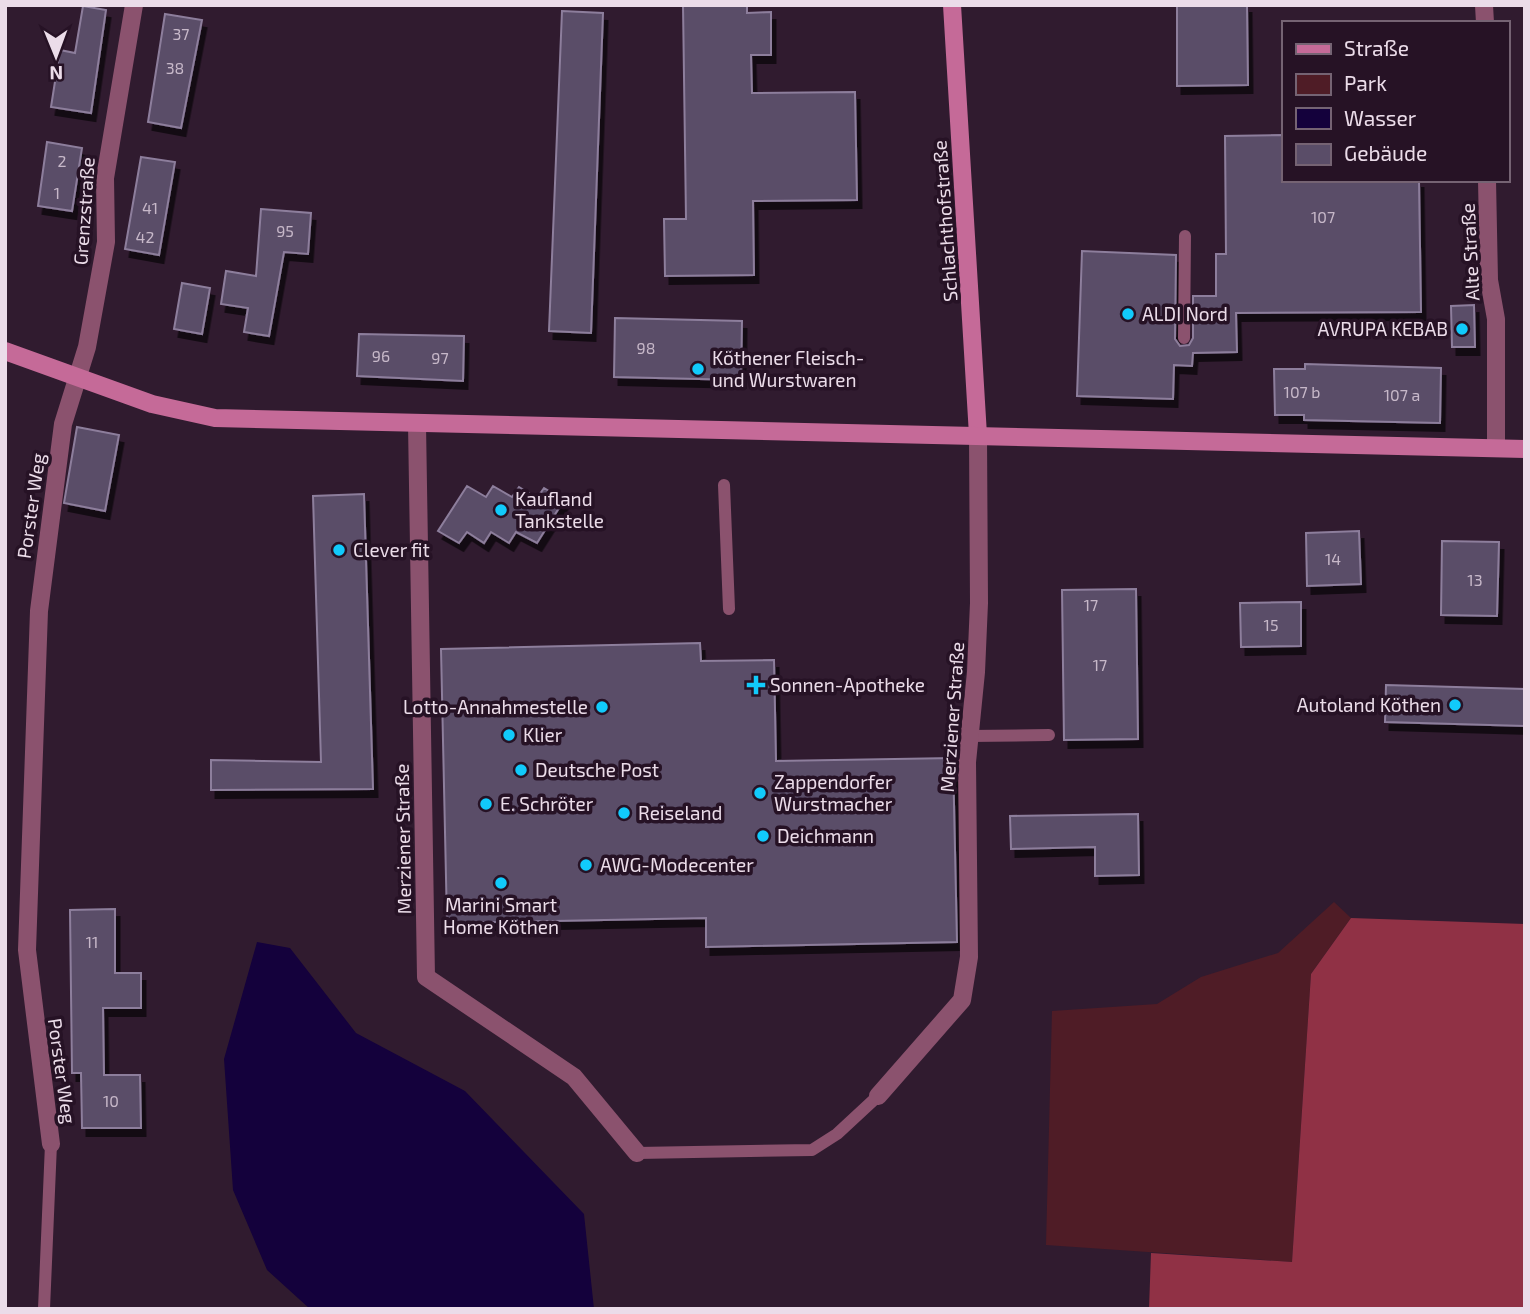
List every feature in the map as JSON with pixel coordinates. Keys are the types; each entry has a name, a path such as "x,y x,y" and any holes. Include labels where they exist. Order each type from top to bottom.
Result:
{"main road":[{"name":"Schlachthofstraße","path":"952,5 978,435"},
{"path":"5,351 152,404 196,416 417,424 1525,449"}],"street":[{"name":"Grenzstraße","path":"76,377 92,325 106,242 105,178 134,5"},
{"name":"Alte Straße","path":"1487,182 1489,280 1496,319 1496,448"},
{"name":"Porster Weg","path":"51,1144 27,950 34,674 55,479 63,424 76,377"},
{"name":"Merziener Straße","path":"417,424 426,977 574,1077 637,1153"},
{"name":"Merziener Straße","path":"878,1096 962,1000 970,957 967,762 976,672 979,603 978,435"}],"lane":[{"path":"1184,338 1185,236"},
{"path":"724,485 729,609"},
{"path":"969,736 1049,735"},
{"path":"637,1153 812,1150 837,1134 878,1096"},
{"path":"44,1309 51,1144"}],"green space":[{"path":"1334,902 1351,918 1311,974 1292,1262 1046,1245 1052,1011 1157,1004 1201,977 1278,953"}],"shaded area":[{"path":"1351,918 1525,924 1525,1309 1149,1309 1151,1253 1292,1262 1311,974"}],"water":[{"path":"257,942 290,948 356,1033 465,1091 584,1214 594,1309 310,1309 267,1270 233,1190 224,1059"}],"building":[{"path":"683,5 747,5 747,13 771,12 771,55 751,55 752,93 855,92 857,200 753,201 754,275 665,276 664,219 686,219"},
{"path":"1177,5 1247,5 1248,85 1177,86"},
{"path":"83,6 106,10 91,113 51,107 60,50 75,53"},
{"path":"562,11 603,13 591,333 549,331"},
{"path":"165,14 202,20 181,128 148,122"},
{"path":"1282,135 1282,182 1419,182 1421,312 1236,313 1237,352 1193,353 1192,366 1174,365 1173,399 1077,396 1082,251 1176,255 1175,339 1180,346 1189,345 1193,338 1193,296 1216,296 1216,254 1226,254 1225,136"},
{"path":"47,142 82,148 72,211 38,206"},
{"path":"141,157 175,162 159,255 125,249"},
{"path":"261,209 311,213 308,254 284,252 269,336 244,332 248,308 221,304 226,271 256,276"},
{"path":"182,283 210,288 202,334 174,329"},
{"path":"1474,305 1475,347 1452,347 1451,306"},
{"path":"615,318 742,321 741,380 614,377"},
{"path":"359,334 464,336 463,381 357,376"},
{"path":"1305,364 1441,368 1440,423 1304,420 1304,415 1275,415 1274,369 1305,369"},
{"path":"77,427 119,435 105,511 64,503"},
{"path":"467,486 486,497 493,486 512,497 519,487 537,498 544,488 564,500 537,543 516,532 509,543 491,532 484,543 467,532 459,543 438,531"},
{"path":"364,494 373,789 211,790 211,760 321,762 313,496"},
{"path":"1359,531 1361,584 1307,586 1306,533"},
{"path":"1442,541 1499,542 1497,616 1441,615"},
{"path":"1136,589 1138,739 1064,740 1062,590"},
{"path":"1301,602 1301,646 1241,647 1240,603"},
{"path":"700,643 701,661 774,660 776,761 953,758 957,942 706,947 706,918 447,923 441,649"},
{"name":"Autoland Köthen","path":"1386,685 1525,689 1525,726 1385,722"},
{"path":"1138,814 1139,875 1095,876 1095,847 1011,849 1010,816"},
{"path":"115,909 115,973 141,973 141,1008 103,1008 104,1075 140,1075 141,1128 82,1128 81,1073 72,1073 70,910"}],"place":[{"name":"ALDI Nord","path":"1128,314"},
{"name":"AVRUPA KEBAB","path":"1462,329"},
{"name":"Köthener Fleisch- und Wurstwaren","path":"698,369"},
{"name":"Kaufland Tankstelle","path":"501,510"},
{"name":"Clever fit","path":"339,550"},
{"name":"Sonnen-Apotheke","path":"756,685"},
{"name":"Autoland Köthen","path":"1455,705"},
{"name":"Lotto-Annahmestelle","path":"602,707"},
{"name":"Klier","path":"509,735"},
{"name":"Deutsche Post","path":"521,770"},
{"name":"Zappendorfer Wurstmacher","path":"760,793"},
{"name":"E. Schröter","path":"486,804"},
{"name":"Reiseland","path":"624,813"},
{"name":"Deichmann","path":"763,836"},
{"name":"AWG-Modecenter","path":"586,865"},
{"name":"Marini Smart Home Köthen","path":"501,883"}]}
